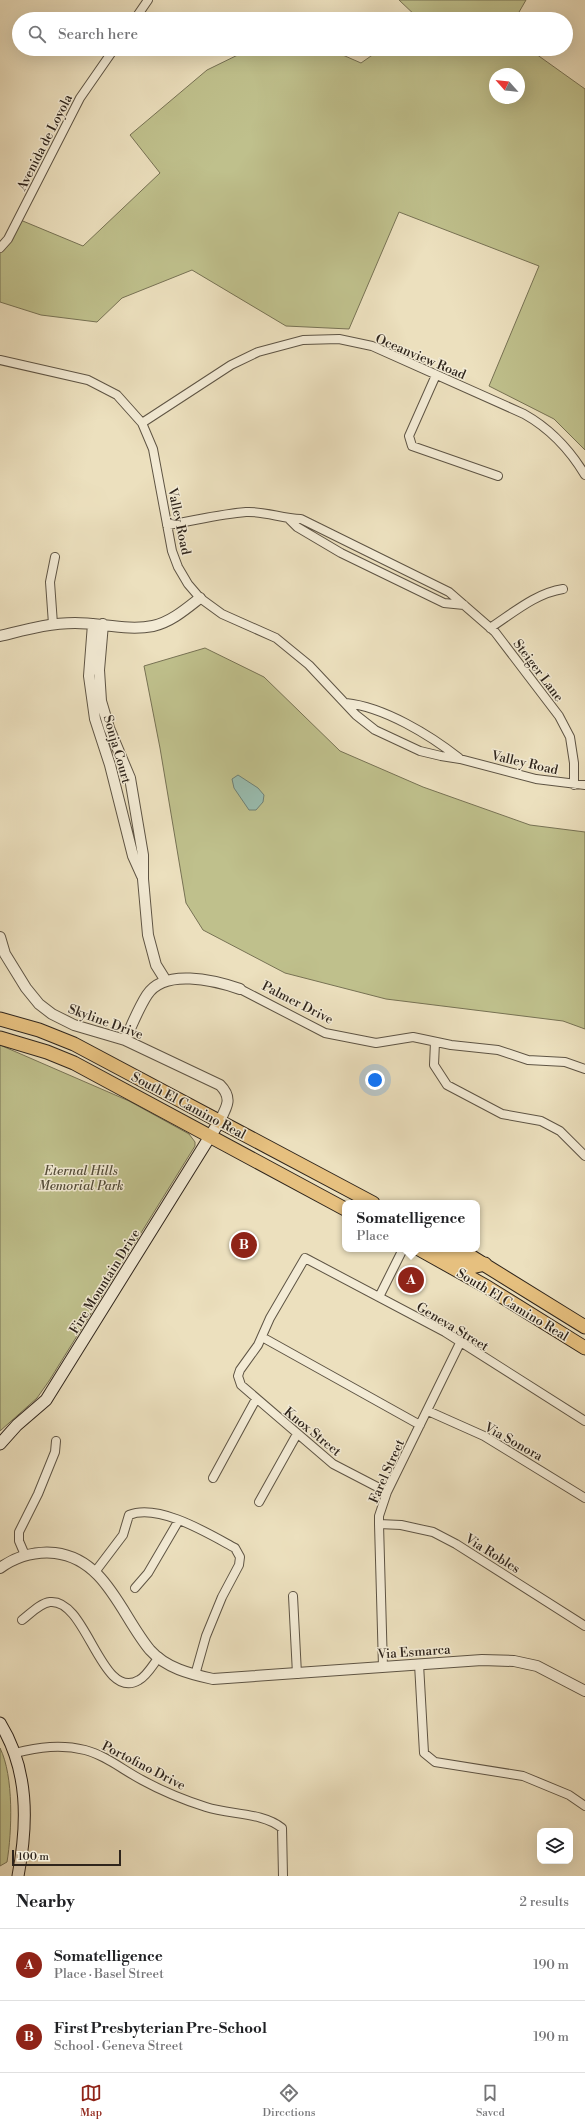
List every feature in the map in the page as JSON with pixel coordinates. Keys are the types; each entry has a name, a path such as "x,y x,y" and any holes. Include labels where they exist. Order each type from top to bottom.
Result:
{"main road":[{"name":"South El Camino Real","path":"0,1019 39,1030 74,1044 367,1200"},
{"name":"South El Camino Real","path":"0,1038 47,1052 74,1063 342,1207"},
{"name":"Fire Mountain Drive","path":"0,1444 17,1425 46,1400 219,1122"},
{"name":"South El Camino Real","path":"423,1252 487,1287 585,1348"},
{"path":"444,1252 472,1267 485,1264"},
{"name":"South El Camino Real","path":"463,1252 585,1326"},
{"path":"0,1723 10,1739 22,1779 24,1797 23,1845 18,1876"}],"street":[{"path":"140,12 148,0"},
{"name":"Avenida de Loyola","path":"0,248 8,238 80,98 109,56"},
{"name":"Oceanview Road","path":"142,423 231,365 258,352 302,340 340,339 372,346 536,421 575,458 585,475"},
{"name":"Valley Road","path":"0,360 88,380 117,395 142,423 153,449 167,525 178,567 188,584 200,598 222,614 276,638 309,665 356,715 375,730 420,751 460,759 536,780 585,785"},
{"path":"436,375 409,436 412,446 498,476"},
{"name":"Steiger Lane","path":"167,525 246,512 270,513 289,519 301,519 449,592 490,628 559,716 570,737 574,763 574,785"},
{"name":"Steiger Lane","path":"289,519 297,528 341,552 444,603 464,605"},
{"path":"54,624 50,582 55,557"},
{"path":"490,628 540,596 550,591 563,589"},
{"path":"0,636 54,624 98,624 142,627 155,626 175,617 200,598"},
{"name":"Sonja Court","path":"98,624 89,676 95,719 110,765 133,856 143,879"},
{"name":"Sonja Court","path":"98,624 98,670 101,701 109,728 130,778 144,855 143,879 148,935 156,965 166,981"},
{"name":"Valley Road","path":"346,703 362,705 390,717 446,748 460,759"},
{"name":"Skyline Drive","path":"0,937 5,954 26,988 38,1004 74,1025 125,1040 220,1085 227,1092 228,1105 219,1122"},
{"name":"Palmer Drive","path":"125,1040 147,994 156,986 171,979 189,978 240,989 325,1033 376,1043 413,1037 451,1045 498,1050 528,1060 565,1062 585,1069"},
{"path":"435,1042 434,1064 447,1085 502,1114 541,1121 560,1131 585,1156"},
{"path":"379,1297 402,1252"},
{"name":"Geneva Street","path":"262,1337 270,1318 305,1258 446,1332 460,1343 585,1421"},
{"path":"262,1337 420,1425"},
{"name":"Knox Street","path":"262,1337 238,1376 241,1385 253,1397 333,1464 387,1492"},
{"name":"Farel Street","path":"382,1667 379,1516 387,1492 460,1343"},
{"path":"213,1478 253,1397"},
{"name":"Via Sonora","path":"428,1411 484,1436 585,1498"},
{"path":"259,1502 297,1434"},
{"path":"25,1555 19,1541 19,1532 38,1494 55,1452 56,1441"},
{"path":"0,1568 13,1559 43,1552 62,1554 87,1565 112,1590 151,1651 180,1670 196,1675 206,1636 222,1597 239,1565 240,1557 235,1548 173,1517 137,1512 129,1515 123,1535 95,1572"},
{"path":"135,1588 148,1573 179,1520"},
{"name":"Via Robles","path":"379,1524 402,1525 433,1532 456,1544 585,1626"},
{"path":"293,1596 297,1674"},
{"path":"22,1620 42,1605 50,1602 57,1602 71,1611 112,1675 122,1682 131,1683 140,1680 159,1657"},
{"name":"Via Esmarca","path":"196,1675 213,1679 482,1660 514,1661 537,1666 585,1691"},
{"path":"419,1664 424,1753 430,1759 435,1762 523,1776 569,1795 585,1806"},
{"name":"Portofino Drive","path":"15,1754 35,1748 56,1746 85,1750 98,1754 142,1780 208,1808 272,1821 282,1828 283,1876"}],"green space":[{"path":"399,0 526,0 519,12 412,12"},
{"path":"236,56 345,56 361,63 371,56 539,56 585,89 585,450 554,419 489,386 539,266 399,212 349,329 286,326 192,270 122,298 97,322 41,315 0,302 0,248 18,219 83,246 160,173 130,135 207,70"},
{"path":"205,648 264,677 340,751 423,787 530,825 585,832 585,1029 563,1021 386,999 285,973 203,930 186,903 160,748 144,666"},
{"name":"Eternal Hills Memorial Park","path":"0,1045 129,1101 189,1134 195,1142 195,1146 49,1381 37,1398 0,1431"},
{"path":"0,1748 8,1773 11,1820 7,1862 0,1866"}],"water":[{"path":"238,775 258,788 264,795 263,802 256,810 249,810 234,788 232,779"}],"place":[{"name":"First Presbyterian Pre-School","path":"244,1245"},
{"name":"Somatelligence","path":"411,1280"}]}
